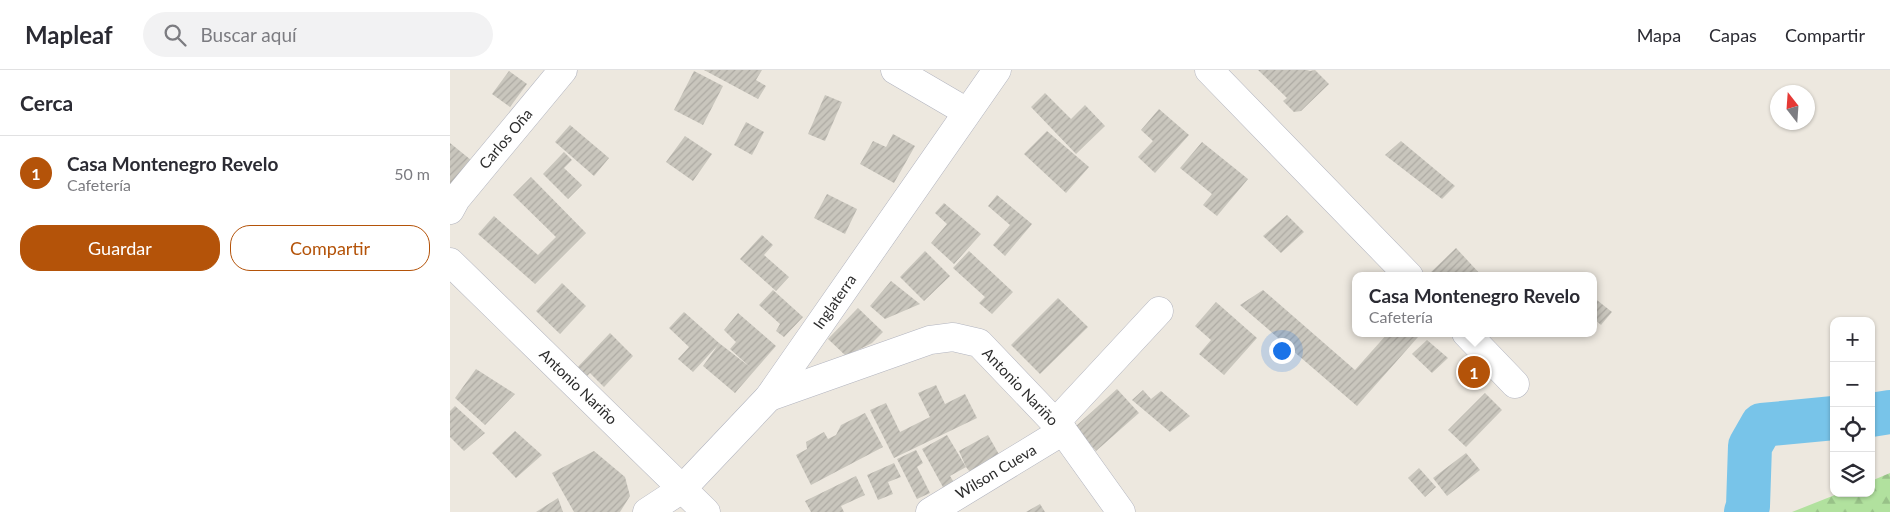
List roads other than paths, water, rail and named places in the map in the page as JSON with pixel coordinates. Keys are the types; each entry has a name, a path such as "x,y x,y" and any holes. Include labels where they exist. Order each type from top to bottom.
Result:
{"street":[{"name":"Carlos Oña","path":"450,210 456,199 563,70"},
{"path":"895,70 967,112"},
{"name":"Inglaterra","path":"647,512 682,489 769,397 997,70"},
{"path":"1209,70 1406,272"},
{"name":"Antonio Nariño","path":"450,262 706,512"},
{"name":"Wilson Cueva","path":"930,512 1059,427 1159,311"},
{"name":"Antonio Nariño","path":"769,397 930,340 953,337 978,343 1059,427 1121,512"},
{"path":"1470,337 1515,384"}],"waterway":[{"path":"1875,414 1890,412"},
{"path":"1746,512 1748,506 1750,446 1762,425 1830,418"}],"place":[{"name":"Casa Montenegro Revelo","path":"1474,372"}]}
